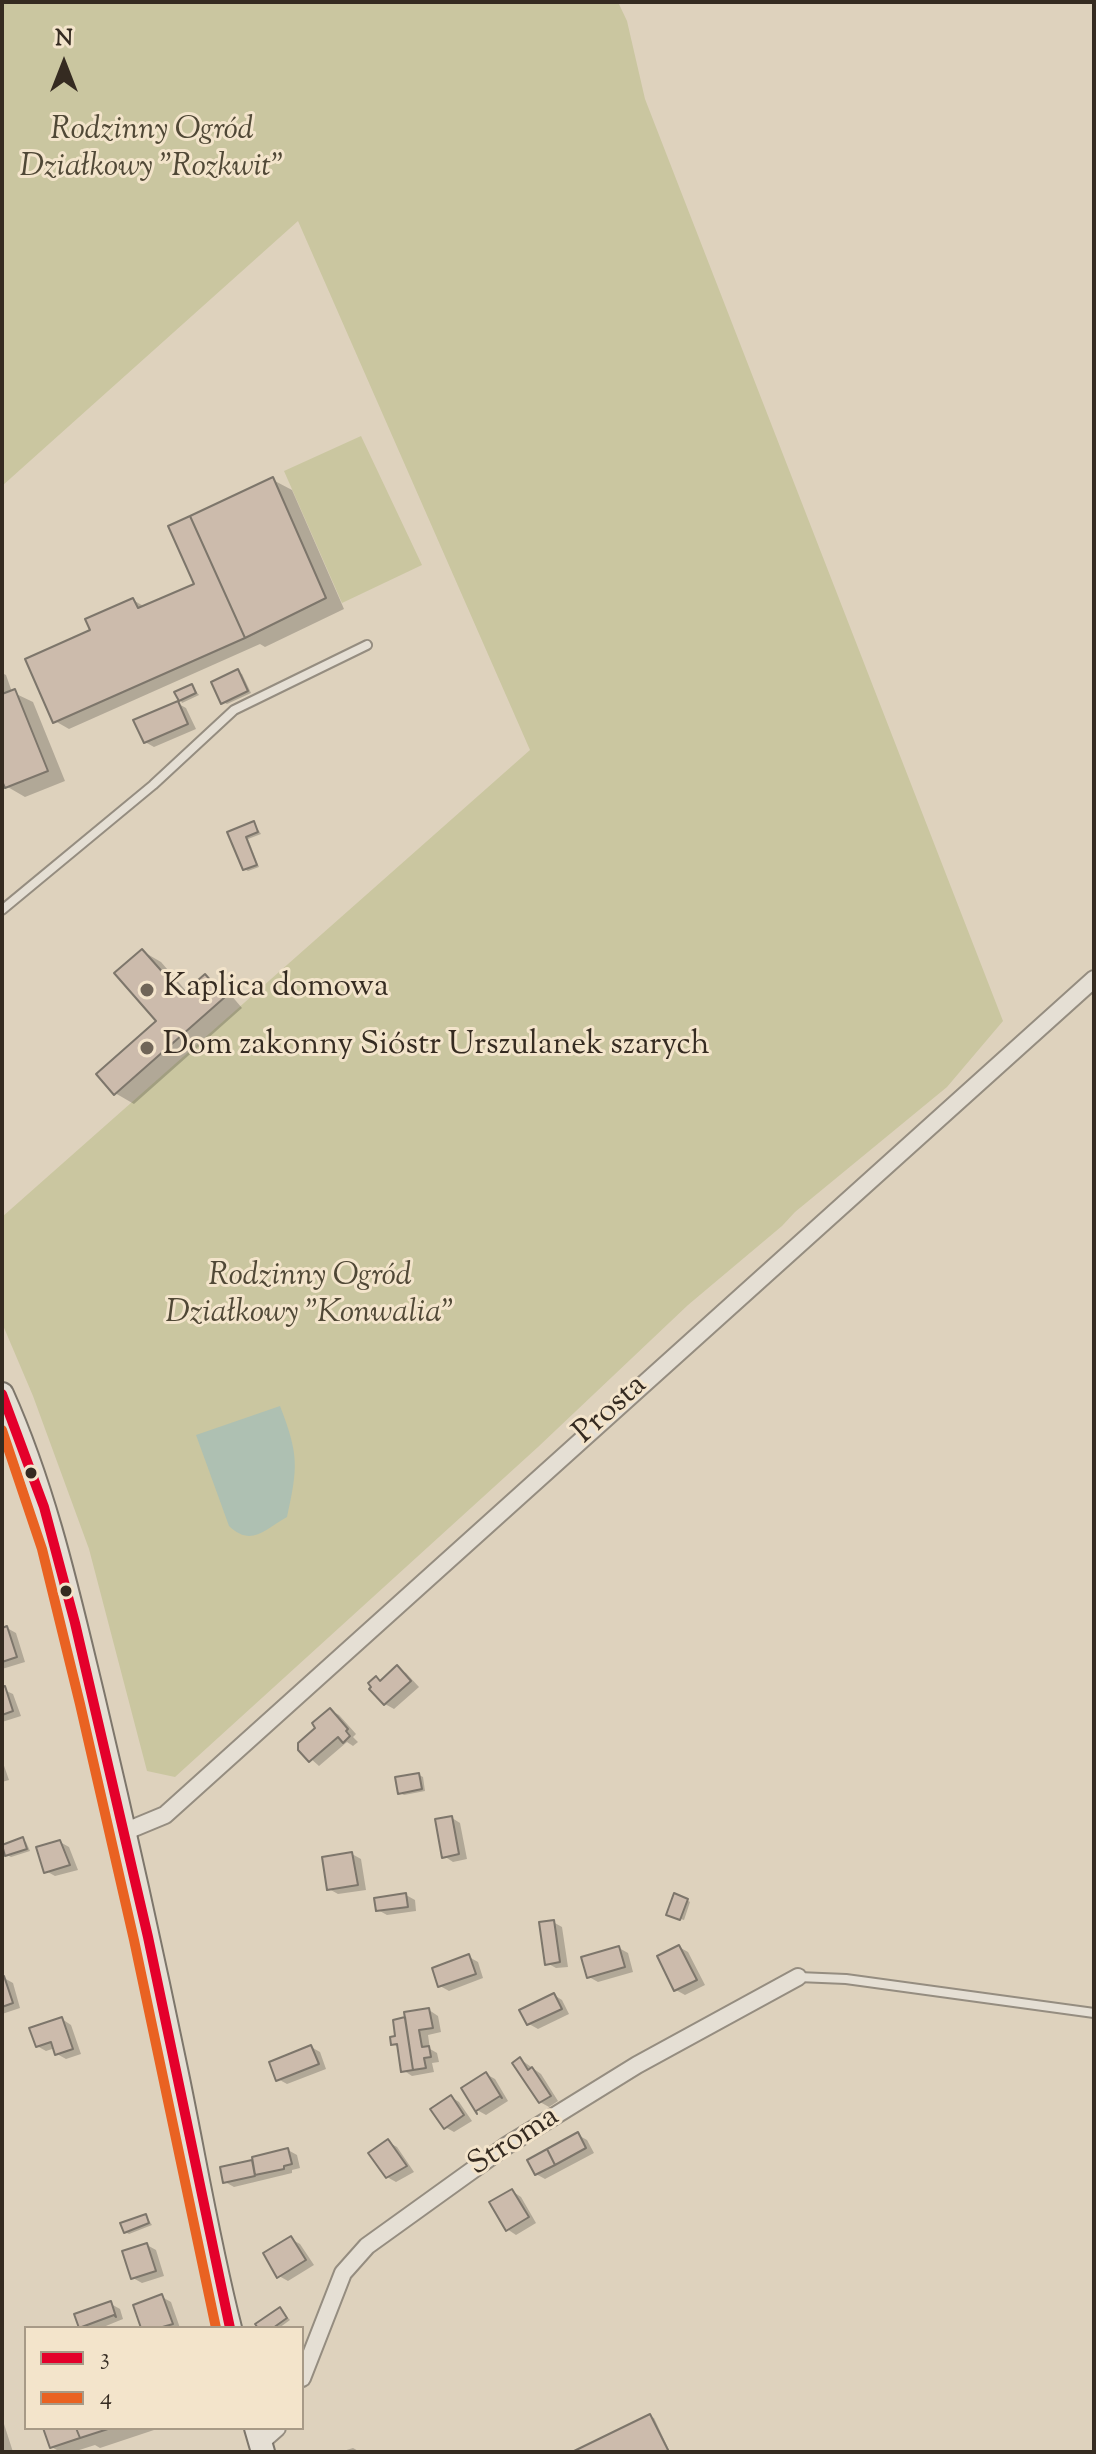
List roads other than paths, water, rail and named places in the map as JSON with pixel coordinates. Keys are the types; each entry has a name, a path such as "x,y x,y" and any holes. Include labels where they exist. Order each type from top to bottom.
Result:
{"main road":[{"path":"2,1394 33,1473 68,1590 124,1832 230,2326"}],"street":[{"name":"Prosta","path":"124,1832 165,1815 1094,979"},
{"name":"Stroma","path":"304,2373 343,2273 367,2246 506,2146 637,2065 798,1977"}],"lane":[{"path":"2,910 153,785 234,710 367,645"},
{"path":"798,1977 846,1979 1094,2013"}],"place":[{"name":"Kaplica domowa","path":"147,990"},
{"name":"Dom zakonny Sióstr Urszulanek szarych","path":"147,1048"}],"park label":[{"name":"Rodzinny Ogród Działkowy \"Rozkwit\"","path":"152,152"},
{"name":"Rodzinny Ogród Działkowy \"Konwalia\"","path":"310,1298"}]}
